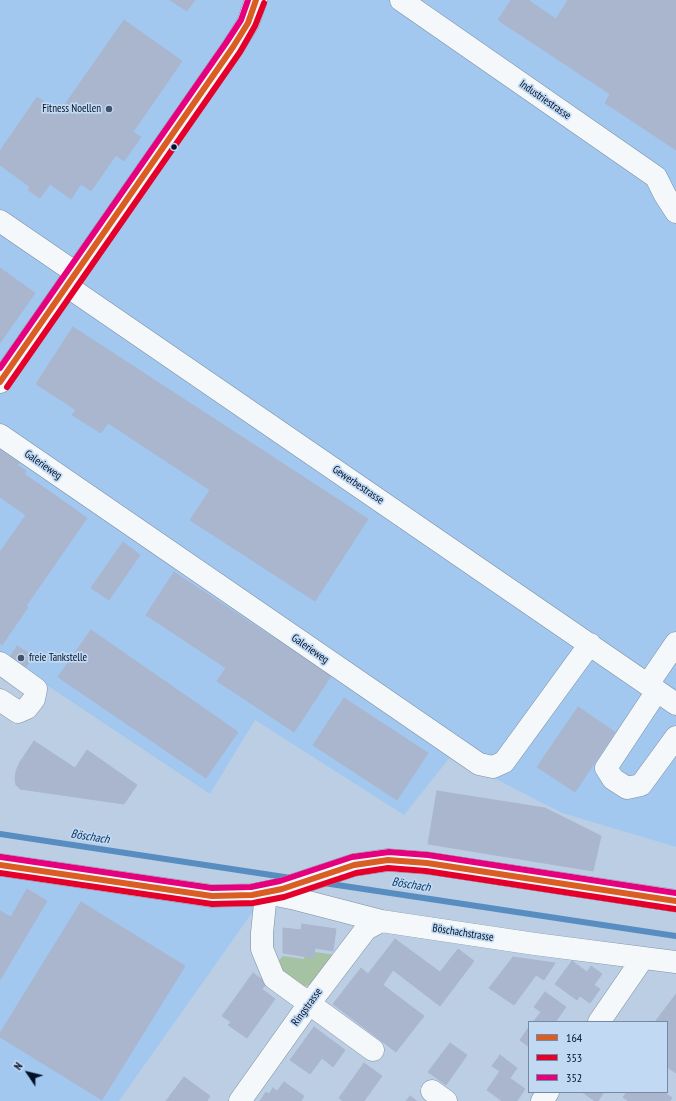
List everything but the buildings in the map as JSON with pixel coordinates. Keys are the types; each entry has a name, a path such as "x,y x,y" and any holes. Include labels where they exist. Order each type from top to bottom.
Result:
{"street":[{"path":"0,382 233,47 248,23 256,0"},
{"name":"Industriestrasse","path":"402,0 656,177 676,212"},
{"path":"656,177 676,190"},
{"name":"Gewerbestrasse","path":"0,221 71,279 676,704"},
{"name":"Galerieweg","path":"0,435 479,764 492,767 504,762 590,644"},
{"path":"676,643 653,688 606,768 613,779 627,788 641,785 676,737"},
{"path":"0,663 36,689 34,699 27,708 18,712 0,700"},
{"name":"Böschachstrasse","path":"0,865 212,896 266,892 354,865 388,860 427,863 676,901"},
{"path":"266,892 262,949 274,978 373,1050"},
{"name":"Böschachstrasse","path":"266,892 381,920 535,944 676,962"},
{"name":"Ringstrasse","path":"240,1101 309,1004 366,929 381,920"},
{"path":"600,1021 643,958"}],"shaded area":[{"path":"0,0 676,0 676,847 562,813 451,756 404,815 255,720 210,794 0,654"},
{"path":"0,865 266,893 119,1101 0,1101"}],"green space":[{"path":"315,952 336,955 310,985 293,985 276,963 283,956 304,959 305,956 314,958"}],"waterway":[{"name":"Böschach","path":"0,834 291,878"},
{"name":"Böschach","path":"324,883 676,936"}],"transit line":[{"name":"352","path":"0,368 226,43 241,20 248,0"},
{"name":"164","path":"0,382 233,47 248,23 256,0"},
{"name":"353","path":"7,387 240,52 255,26 264,3"},
{"name":"352","path":"1,857 212,888 251,887 280,881 352,857 389,852 428,855 676,893"},
{"name":"164","path":"0,865 212,896 252,895 282,889 354,865 388,860 427,863 676,901"},
{"name":"353","path":"0,873 212,904 253,903 284,897 356,873 388,868 426,871 675,909"}],"place":[{"name":"Fitness Noellen","path":"109,109"},
{"name":"freie Tankstelle","path":"21,658"}]}
